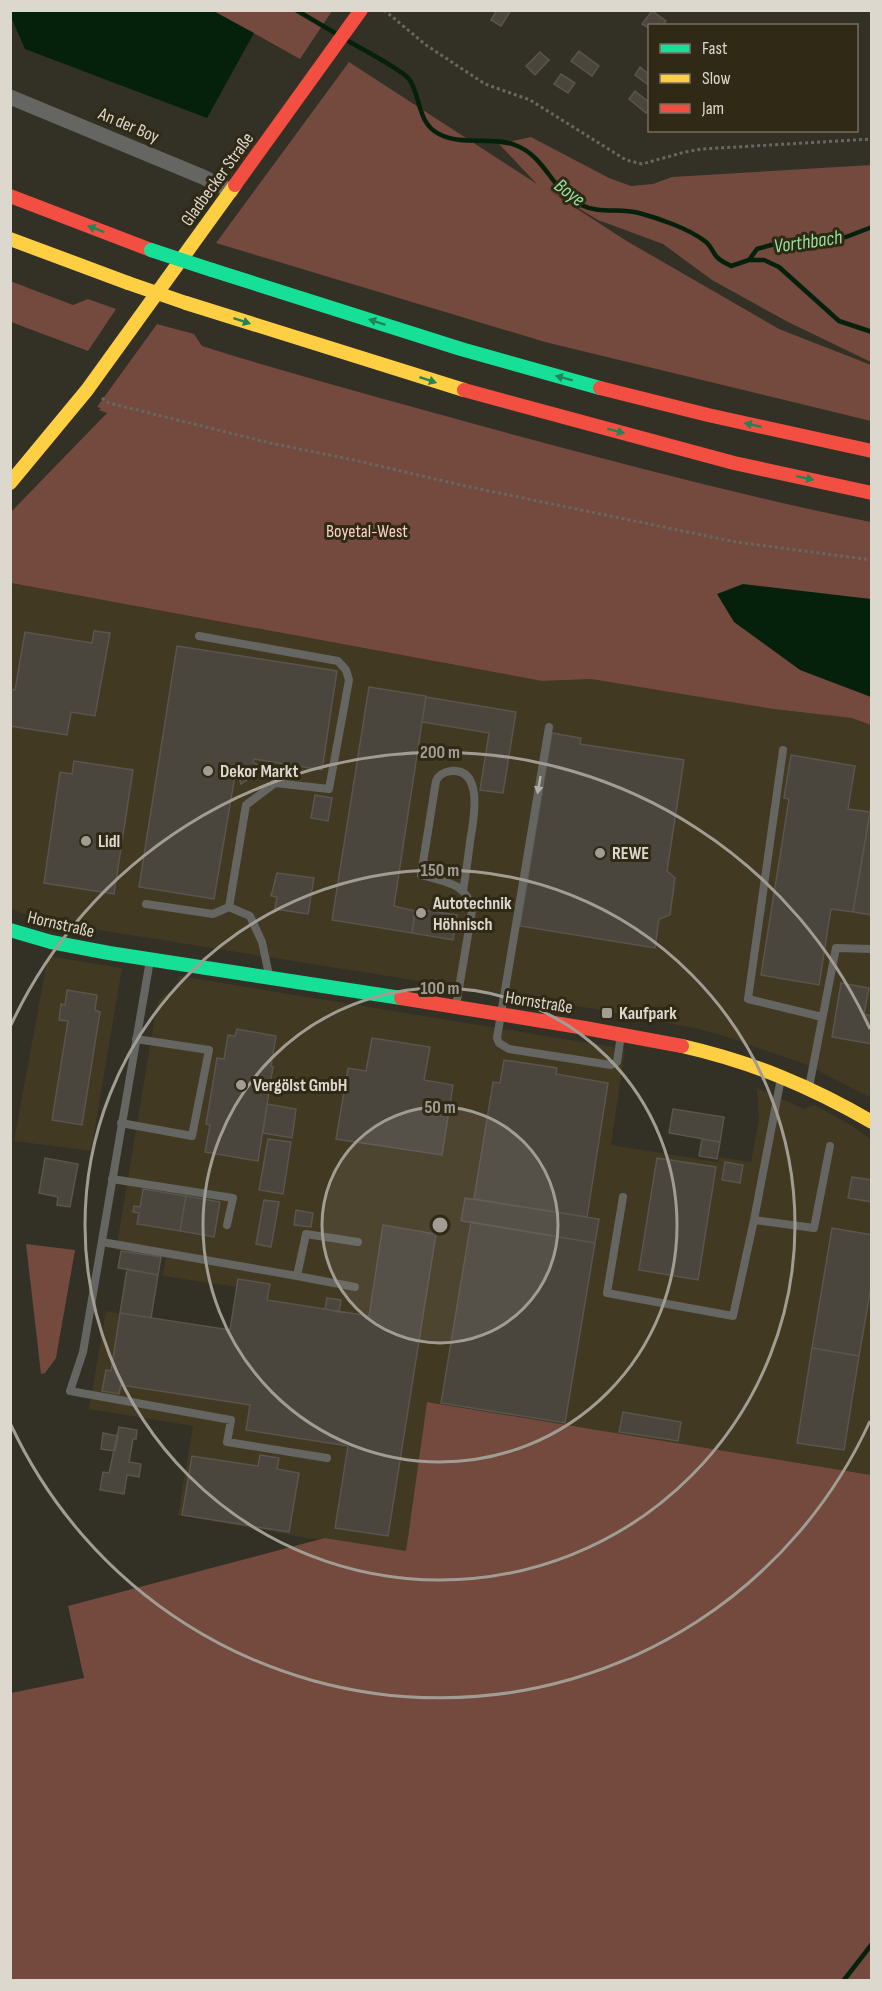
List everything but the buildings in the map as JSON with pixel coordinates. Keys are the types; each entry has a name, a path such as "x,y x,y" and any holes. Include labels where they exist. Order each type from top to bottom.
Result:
{"main road":[{"name":"Gladbecker Straße","path":"10,483 87,390 361,10"},
{"path":"10,196 151,250 428,339 668,406 872,451"},
{"path":"10,238 186,303 449,386 734,463 872,493"},
{"name":"Hornstraße","path":"10,930 51,942 501,1014 699,1051 781,1076 872,1122"}],"street":[{"name":"An der Boy","path":"10,97 203,177 231,191"}],"lane":[{"path":"199,636 339,661 346,670 349,680 329,789 275,783 246,805 229,907"},
{"path":"549,727 497,1038 499,1043 508,1049 611,1065 617,1062 621,1035"},
{"path":"783,750 748,999 822,1017"},
{"path":"456,1007 471,911 470,900 464,890 475,804 472,784 465,774 458,771 447,771 436,781 421,875 464,890"},
{"path":"146,904 213,914 229,907 250,916 262,942 269,977"},
{"path":"808,1088 836,948 872,950"},
{"path":"150,959 83,1352 70,1391 231,1420 228,1442 327,1458"},
{"path":"121,1123 192,1136 210,1050 136,1039"},
{"path":"623,1197 607,1293 733,1316 781,1076"},
{"path":"754,1220 814,1228 830,1146"},
{"path":"112,1179 233,1198 227,1225"},
{"path":"297,1276 306,1234 358,1242"},
{"path":"102,1242 355,1287"}],"path":[{"path":"384,10 426,45 485,84 530,100 626,160 642,164 702,149 872,139"},
{"path":"87,390 110,403 174,420 465,486 736,542 872,560"}],"shaded area":[{"path":"11,10 213,11 254,33 207,118 25,49 11,17"},
{"path":"10,583 542,681 591,679 773,709 852,718 871,725 871,1098 805,1064 699,1029 595,1009 43,921 11,909"},
{"path":"743,584 871,599 871,697 800,670 734,622 717,594"},
{"path":"48,956 122,968 91,1151 14,1141"},
{"path":"180,976 625,1049 611,1145 718,1162 719,1157 751,1162 759,1119 757,1088 804,1109 814,1105 871,1139 871,1475 427,1402 406,1551 325,1538 318,1540 178,1515 193,1426 89,1409 106,1311 230,1330 237,1287 163,1276 166,1258 116,1250 156,1010 163,996 177,987"}],"green space":[{"path":"214,11 332,11 300,59"},
{"path":"349,62 537,184 499,144 531,137 609,178 631,186 653,184 672,177 871,165 871,362 788,322 712,280 663,244 598,220 545,188 625,240 779,329 871,365 871,421 545,342 216,243"},
{"path":"10,281 73,305 88,299 116,309 88,351 11,322"},
{"name":"Boyetal-West","path":"157,324 194,334 202,346 350,390 685,479 871,522 871,725 852,718 773,709 591,679 542,681 11,583 10,513 107,413 97,407"},
{"path":"26,1244 75,1250 56,1358 45,1373 41,1374"},
{"path":"427,1402 871,1475 871,1980 11,1980 11,1693 84,1678 68,1606 325,1538 406,1551"}],"waterway":[{"name":"Boye","path":"296,10 335,33"},
{"name":"Boye","path":"348,41 390,65 409,79 423,116 432,129 439,134 457,140 506,142 526,150 542,165 563,192 581,205 595,209 639,213 674,224 706,242 721,261 731,266 749,260 764,260 779,267 839,321 872,332"},
{"name":"Vorthbach","path":"749,260 757,249 785,241 846,237 872,227"},
{"path":"844,1980 872,1944"}],"traffic: fast":[{"path":"151,250 212,270"},
{"path":"212,270 461,349 600,388"},
{"path":"10,930 51,942 109,953 401,998"}],"traffic: slow":[{"path":"10,483 87,390 235,185"},
{"path":"10,239 128,283"},
{"path":"128,283 186,303"},
{"path":"186,303 464,390"},
{"path":"682,1046 708,1052 780,1076 872,1122"}],"traffic: jam":[{"path":"235,185 361,10"},
{"path":"10,196 151,250"},
{"path":"600,388 708,415 872,451"},
{"path":"464,390 734,463 872,493"},
{"path":"401,998 682,1046"}],"place":[{"name":"Dekor Markt","path":"208,771"},
{"name":"Lidl","path":"86,841"},
{"name":"REWE","path":"600,853"},
{"name":"Autotechnik Höhnisch","path":"421,913"},
{"name":"Kaufpark","path":"607,1013"},
{"name":"Vergölst GmbH","path":"241,1085"}]}
